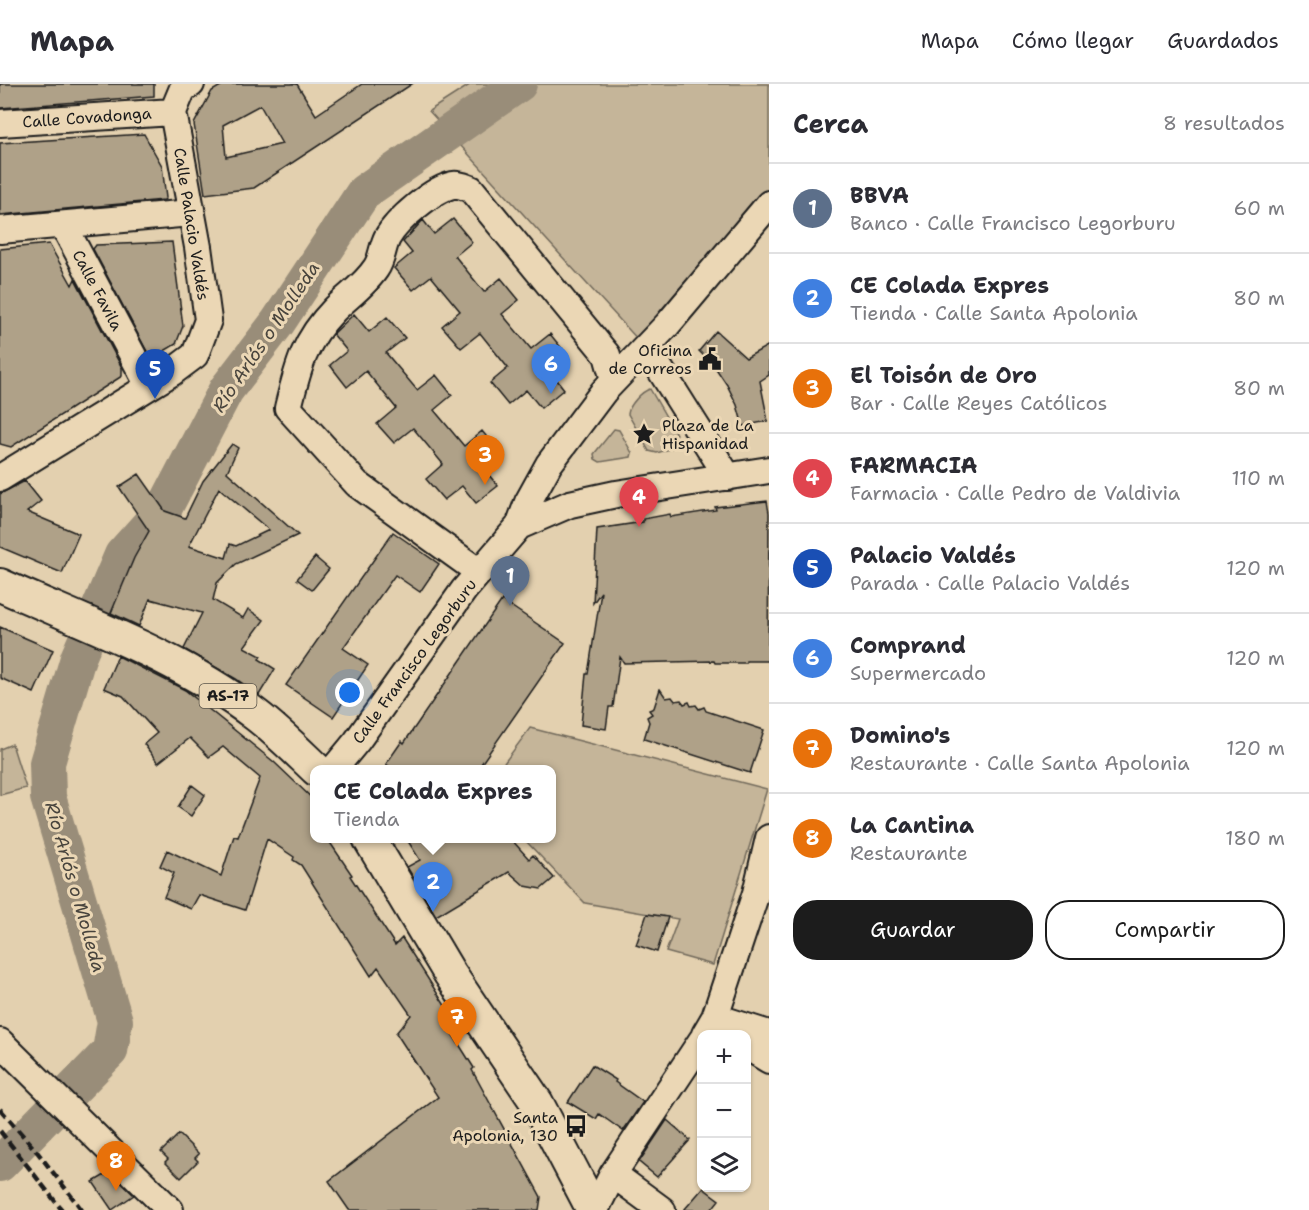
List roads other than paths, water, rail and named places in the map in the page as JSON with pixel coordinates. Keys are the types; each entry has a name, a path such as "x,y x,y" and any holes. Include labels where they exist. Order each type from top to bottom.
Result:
{"main road":[{"name":"AS-17","path":"0,585 126,640 205,681 256,715 311,765"},
{"path":"372,843 450,974 537,1103 594,1210"}],"street":[{"path":"173,112 185,85"},
{"name":"Calle Covadonga","path":"0,123 173,112"},
{"name":"Calle Palacio Valdés","path":"2,471 149,386 195,355 208,320 198,247 173,112"},
{"path":"479,572 357,484 288,408 300,360 314,333 334,310 359,289 377,267 387,238 402,219 440,189 456,184 471,189 607,355 614,380"},
{"path":"519,526 528,502 549,464 614,380 668,324 769,204"},
{"path":"0,230 191,213"},
{"name":"Calle Favila","path":"64,226 149,386"},
{"path":"646,346 728,477"},
{"path":"549,464 570,504"},
{"path":"519,526 570,504 616,494 769,470"},
{"name":"Calle Francisco Legorburu","path":"337,765 479,572 519,526"},
{"path":"713,1030 756,893 769,838"},
{"path":"751,1033 769,1034"},
{"path":"0,1042 170,1210"},
{"path":"751,1049 769,1060"},
{"path":"594,1210 613,1174 697,1053"},
{"path":"613,1174 662,1210"}],"waterway":[{"name":"Río Arlós o Molleda","path":"0,1164 110,1051 115,1021 48,797 47,763 78,658 122,555 165,507 226,390 278,322 364,192 519,84"}],"railway":[{"path":"0,1109 82,1210"},
{"path":"0,1131 62,1210"}],"place":[{"name":"Oficina de Correos","path":"710,359"},
{"name":"Comprand","path":"551,394"},
{"name":"Palacio Valdés","path":"155,399"},
{"name":"Plaza de La Hispanidad","path":"644,434"},
{"name":"El Toisón de Oro","path":"485,485"},
{"name":"FARMACIA","path":"639,527"},
{"name":"BBVA","path":"510,606"},
{"name":"CE Colada Expres","path":"433,912"},
{"name":"Domino's","path":"457,1047"},
{"name":"Santa Apolonia, 130","path":"576,1126"},
{"name":"La Cantina","path":"116,1191"}]}
